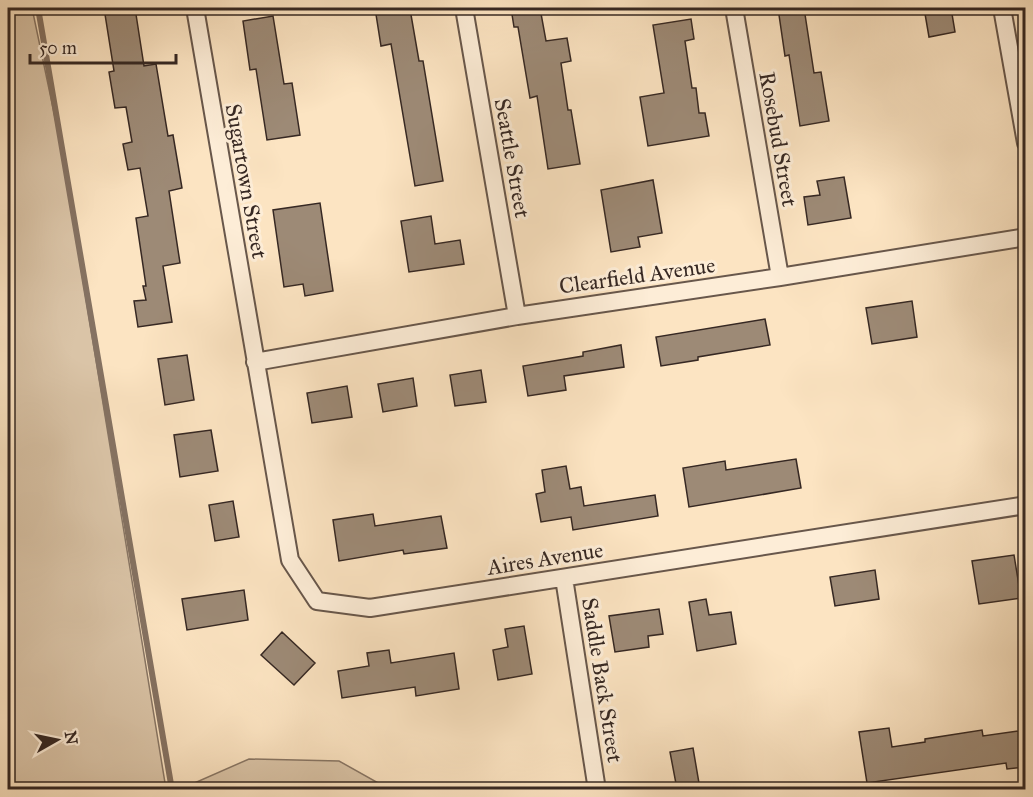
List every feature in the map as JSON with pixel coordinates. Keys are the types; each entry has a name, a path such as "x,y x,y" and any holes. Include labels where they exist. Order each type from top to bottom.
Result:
{"street":[{"name":"Sugartown Street","path":"195,8 255,362"},
{"name":"Seattle Street","path":"464,8 517,315"},
{"name":"Rosebud Street","path":"734,8 780,277"},
{"path":"1002,8 1026,143"},
{"name":"Clearfield Avenue","path":"255,362 517,315 780,277 1026,237"},
{"name":"Aires Avenue","path":"255,362 290,560 317,601 370,608 1026,505"},
{"name":"Saddle Back Street","path":"564,578 597,789"}],"shaded area":[{"path":"8,8 32,8 61,146 166,789 8,789"},
{"path":"249,759 339,761 389,789 183,789"}],"building":[{"path":"104,8 135,8 144,66 156,64 168,136 173,135 182,188 169,191 180,263 163,266 172,322 138,327 134,301 146,300 143,286 146,286 136,218 148,216 140,168 128,170 123,144 132,142 126,107 115,108 109,72 114,71"},
{"path":"375,8 400,8 401,11 410,9 419,61 423,61 443,181 415,186 391,44 381,46"},
{"path":"511,8 540,8 546,41 567,38 571,61 561,63 568,110 571,110 580,164 548,169 537,96 530,98 518,27 514,27"},
{"path":"778,8 804,8 814,73 821,72 829,121 800,126 789,55 785,56"},
{"path":"924,8 951,8 955,32 929,37"},
{"path":"273,16 284,84 292,83 300,135 267,140 256,69 250,70 243,21"},
{"path":"691,19 694,39 685,41 692,88 696,88 699,113 705,113 709,136 648,146 640,97 664,93 653,25"},
{"path":"844,177 851,218 808,225 804,197 820,195 817,181"},
{"path":"653,180 662,233 638,237 640,247 611,252 601,190"},
{"path":"320,203 333,291 305,296 303,284 284,287 273,210"},
{"path":"431,216 435,244 460,240 464,264 409,272 401,221"},
{"path":"912,301 917,337 872,344 866,308"},
{"path":"765,319 770,345 698,357 698,360 661,366 656,337"},
{"path":"621,345 624,367 564,376 566,390 528,396 523,366 583,356 583,352"},
{"path":"187,355 194,400 165,405 158,359"},
{"path":"481,370 486,402 455,406 450,375"},
{"path":"413,378 417,406 383,412 378,384"},
{"path":"347,386 352,417 312,423 307,393"},
{"path":"211,430 218,471 180,477 174,435"},
{"path":"796,459 801,488 689,507 683,468 725,461 726,470"},
{"path":"566,466 570,489 581,487 584,506 655,495 658,516 573,530 571,517 541,522 536,494 545,492 542,470"},
{"path":"233,501 239,537 215,541 209,505"},
{"path":"373,514 375,526 441,516 447,548 404,554 403,550 339,561 333,520"},
{"path":"1014,555 1021,598 979,604 972,561"},
{"path":"875,570 879,599 835,606 830,577"},
{"path":"244,590 248,620 187,630 182,599"},
{"path":"706,599 709,615 731,612 736,644 697,651 689,602"},
{"path":"659,609 663,634 648,636 649,647 615,652 609,616"},
{"path":"524,626 532,674 498,680 493,650 508,647 505,629"},
{"path":"282,632 315,663 294,685 261,655"},
{"path":"389,650 391,663 454,653 459,689 416,696 415,687 342,698 338,671 369,666 367,653"},
{"path":"889,728 892,747 982,730 983,736 1026,730 1026,767 1007,769 1006,763 867,783 859,732"},
{"path":"693,748 700,789 677,789 670,752"}],"waterway":[{"path":"38,8 172,790"}]}
